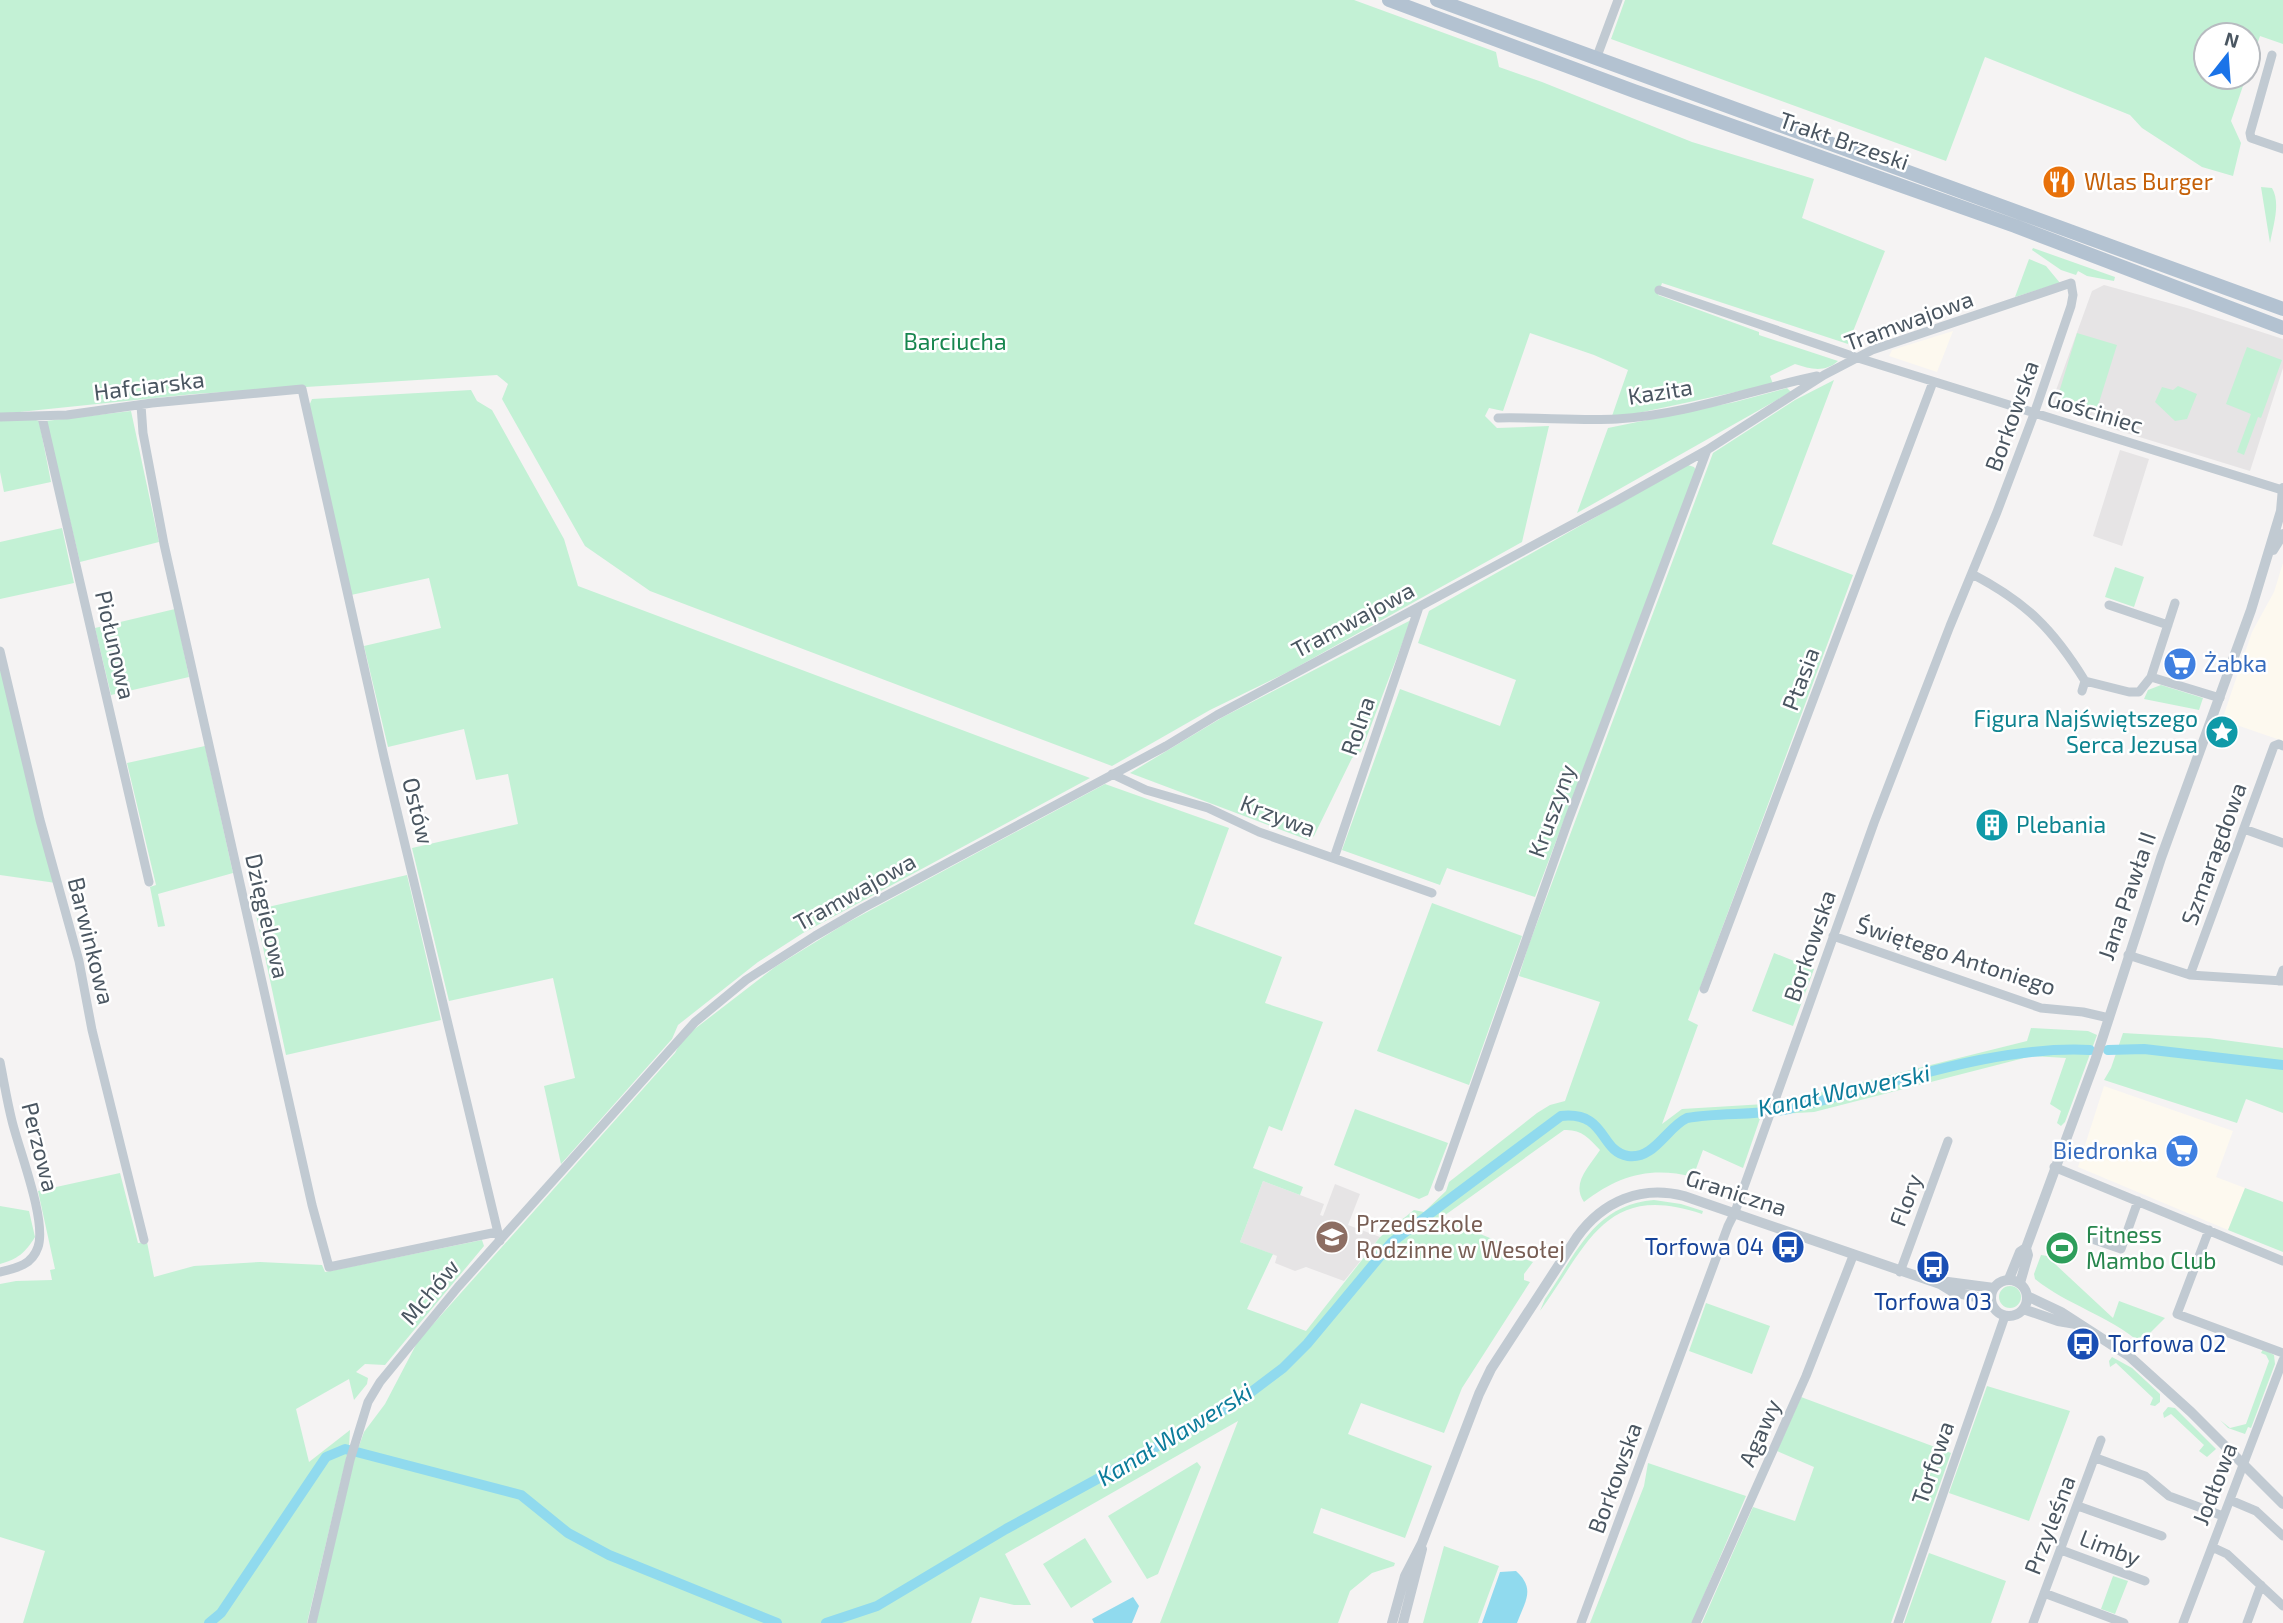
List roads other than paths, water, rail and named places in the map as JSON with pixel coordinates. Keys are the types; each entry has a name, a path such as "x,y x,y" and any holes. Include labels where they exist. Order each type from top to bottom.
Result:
{"main road":[{"name":"Trakt Brzeski","path":"1389,0 1670,104 2002,221 2283,328"},
{"name":"Trakt Brzeski","path":"1437,0 2283,309"}],"street":[{"path":"1597,59 1618,0"},
{"path":"2272,55 2250,133 2251,138 2283,149"},
{"name":"Tramwajowa","path":"677,1039 720,999 773,962 863,908 1707,450 1824,375 1872,350 2071,283"},
{"name":"Borkowska","path":"1581,1623 1735,1213 1833,936 1950,626 2034,414 2071,306 2071,283"},
{"name":"Gościniec","path":"1659,290 1933,382 2282,489"},
{"name":"Kazita","path":"1498,418 1617,419 1665,413 1726,401 1824,375"},
{"name":"Ptasia","path":"1704,989 1933,382"},
{"name":"Hafciarska","path":"0,417 42,417 302,389"},
{"name":"Ostów","path":"302,389 373,708 498,1237"},
{"name":"Dzięgielowa","path":"141,405 143,433 164,544 312,1205 330,1267 498,1237"},
{"name":"Piołunowa","path":"42,417 149,882"},
{"name":"Kruszyny","path":"1439,1187 1568,821 1707,450"},
{"name":"Jana Pawła II","path":"2015,1281 2028,1255 2026,1248 2109,1018 2161,858 2268,558 2282,503 2282,489"},
{"name":"Jana Pawła II","path":"2268,558 2283,534"},
{"path":"1972,574 2000,589 2038,618 2065,648 2085,681 2129,692 2139,691 2151,677 2175,603"},
{"path":"2109,605 2168,625"},
{"name":"Rolna","path":"1334,858 1419,607"},
{"name":"Barwinkowa","path":"0,651 40,820 79,961 95,1043 144,1240"},
{"path":"2151,677 2220,698"},
{"path":"2082,691 2085,681"},
{"name":"Szmaragdowa","path":"2190,975 2278,746"},
{"name":"Krzywa","path":"1112,774 1146,790 1208,808 1259,832 1432,893"},
{"path":"2244,829 2283,844"},
{"name":"Świętego Antoniego","path":"1833,936 2041,1008 2109,1018"},
{"path":"2128,955 2190,975 2281,981 2283,970"},
{"name":"Mchów","path":"312,1623 349,1460 368,1402 380,1382 498,1237 677,1039"},
{"name":"Perzowa","path":"0,1062 12,1123 38,1217 40,1241 27,1264 0,1272"},
{"name":"Flory","path":"1900,1272 1948,1141"},
{"path":"2054,1167 2283,1261"},
{"name":"Graniczna","path":"1392,1623 1404,1579 1422,1543 1485,1381 1588,1222 1603,1209 1622,1199 1654,1192 1684,1196 1940,1284 1953,1292 1990,1300"},
{"path":"2095,1240 2121,1249 2138,1201"},
{"path":"2209,1230 2177,1314 2283,1353"},
{"name":"Agawy","path":"1696,1623 1806,1376 1853,1256"},
{"path":"2027,1296 2023,1309 2017,1314 2005,1315 1995,1310 1990,1300 1994,1287 2003,1280 2015,1281 2027,1296 2105,1338 2191,1412 2283,1504"},
{"name":"Graniczna","path":"1940,1284 1948,1282 1994,1287"},
{"path":"2023,1309 2058,1321 2078,1324"},
{"name":"Torfowa","path":"1898,1623 2005,1315"},
{"name":"Jodłowa","path":"2183,1623 2283,1360"},
{"name":"Przyleśna","path":"2034,1623 2101,1440"},
{"path":"2096,1458 2145,1476 2169,1496 2223,1516"},
{"path":"2230,1500 2256,1511 2283,1536"},
{"path":"2078,1506 2162,1536"},
{"name":"Graniczna","path":"1403,1623 1422,1543"},
{"path":"2212,1547 2227,1554 2283,1606"},
{"name":"Limby","path":"2061,1550 2145,1581"},
{"path":"2247,1623 2261,1585"},
{"path":"2045,1593 2124,1623"}],"water":[{"path":"1516,1571 1526,1584 1527,1590 1517,1623 1482,1623 1500,1572"},
{"path":"1133,1597 1139,1606 1132,1623 1094,1623 1092,1619"}],"waterway":[{"name":"Kanał Wawerski","path":"2108,1050 2144,1049 2283,1065"},
{"name":"Kanał Wawerski","path":"826,1623 877,1606 1006,1529 1238,1402 1283,1368 1307,1344 1392,1242 1561,1116 1587,1119 1619,1153 1637,1156 1653,1148 1687,1118 1788,1109 1938,1069 2015,1054 2090,1050"},
{"name":"Kanał Wawerski","path":"209,1623 221,1613 326,1457 345,1449 521,1495 568,1533 609,1555 777,1623"}],"place":[{"name":"Wlas Burger","path":"2059,182"},
{"name":"Żabka","path":"2180,664"},
{"name":"Figura Najświętszego Serca Jezusa","path":"2222,732"},
{"name":"Plebania","path":"1992,825"},
{"name":"Biedronka","path":"2182,1151"},
{"name":"Przedszkole Rodzinne w Wesołej","path":"1332,1237"},
{"name":"Torfowa 04","path":"1788,1247"},
{"name":"Fitness Mambo Club","path":"2062,1248"},
{"name":"Torfowa 03","path":"1933,1267"},
{"name":"Torfowa 02","path":"2083,1344"}],"park label":[{"name":"Barciucha","path":"955,342"}]}
